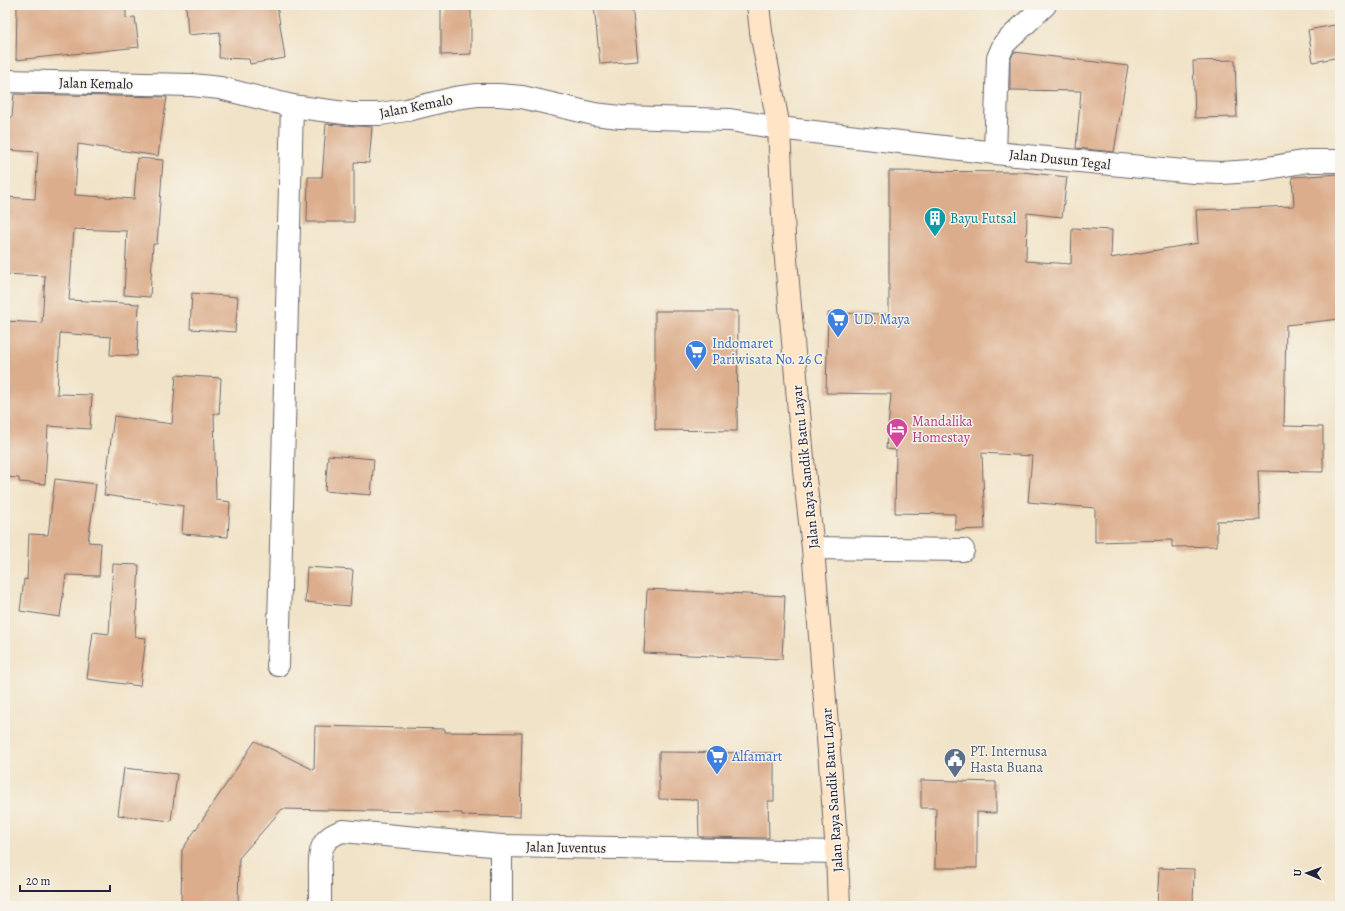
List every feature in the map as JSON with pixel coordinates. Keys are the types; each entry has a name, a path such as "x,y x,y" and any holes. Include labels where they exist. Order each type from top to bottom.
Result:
{"main road":[{"name":"Jalan Raya Sandik Batu Layar","path":"758,5 761,32 779,128 784,236 804,470 814,548 837,852 839,906"}],"street":[{"path":"995,153 998,58 1004,44 1045,5"},
{"name":"Jalan Kemalo","path":"5,81 192,85 220,88 292,106 352,114 380,114 407,110 455,98 477,95 499,95 522,97 594,114 620,117 730,120 779,128"},
{"path":"278,665 292,106"},
{"name":"Jalan Dusun Tegal","path":"779,128 995,153 1186,171 1222,173 1251,171 1308,161 1340,161"},
{"path":"814,548 963,550"},
{"name":"Jalan Juventus","path":"320,906 319,857 324,844 331,837 344,831 500,846 837,852"},
{"path":"500,846 501,906"}],"building":[{"path":"17,5 126,5 126,18 135,17 139,47 16,60"},
{"path":"186,5 277,5 285,58 250,64 249,59 219,58 220,32 188,35"},
{"path":"441,5 471,5 471,54 441,55"},
{"path":"594,5 632,5 638,61 600,64"},
{"path":"1340,24 1340,57 1313,62 1308,30"},
{"path":"1014,52 1128,66 1114,152 1076,148 1081,91 1010,90 1010,61"},
{"path":"1235,60 1237,117 1195,118 1193,61"},
{"path":"14,94 167,97 158,156 78,144 75,195 134,199 137,158 163,160 157,244 153,244 150,297 124,295 127,231 74,229 69,300 139,304 137,356 110,355 111,337 60,333 57,394 92,395 90,429 48,426 45,484 19,482 19,478 5,477 5,321 42,323 45,276 5,274 5,197 35,199 38,152 5,150 5,117 12,117"},
{"path":"326,124 372,127 369,163 354,162 354,222 307,222 308,177 322,177"},
{"path":"889,171 1023,172 1067,177 1062,217 1027,213 1026,261 1071,264 1072,228 1112,230 1111,258 1198,243 1196,210 1294,206 1292,177 1340,174 1340,319 1286,325 1284,426 1323,427 1323,472 1258,471 1260,520 1217,521 1217,546 1172,547 1172,540 1095,542 1095,508 1028,502 1032,456 982,453 985,529 955,530 955,514 895,513 896,450 886,449 891,394 826,393 828,313 889,314"},
{"path":"192,293 238,297 235,332 190,329"},
{"name":"Indomaret Pariwisata No. 26 C","path":"655,311 738,311 737,431 655,430"},
{"path":"176,375 221,378 219,414 214,413 216,500 230,502 228,537 182,534 184,506 104,495 114,416 172,424"},
{"path":"328,455 374,459 371,495 325,491"},
{"path":"55,479 96,484 88,542 101,543 99,576 66,575 60,617 20,611 24,579 27,580 29,534 48,535"},
{"path":"113,564 139,565 135,637 146,638 140,686 87,679 93,632 109,634"},
{"path":"307,567 353,570 350,606 305,602"},
{"path":"647,589 785,596 782,659 644,653"},
{"path":"315,726 445,729 445,732 522,733 520,817 462,815 462,813 282,809 239,858 238,906 181,906 182,850 255,741 314,770"},
{"name":"Alfamart","path":"659,752 774,753 774,801 768,801 769,838 699,837 698,800 659,799"},
{"path":"124,768 177,774 171,821 118,815"},
{"path":"921,780 996,782 996,813 977,812 977,868 935,868 936,808 921,808"},
{"path":"1159,868 1194,869 1193,906 1157,906"}],"place":[{"name":"Bayu Futsal","path":"935,238"},
{"name":"UD. Maya","path":"838,338"},
{"name":"Indomaret Pariwisata No. 26 C","path":"696,370"},
{"name":"Mandalika Homestay","path":"897,448"},
{"name":"Alfamart","path":"717,776"},
{"name":"PT. Internusa Hasta Buana","path":"955,778"}]}
